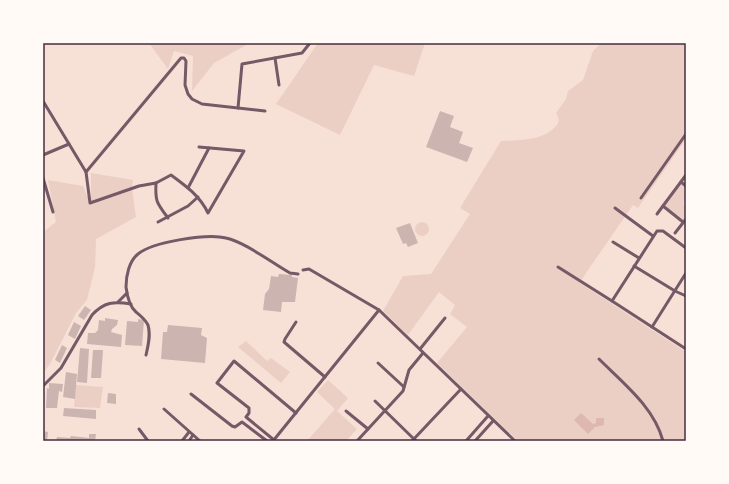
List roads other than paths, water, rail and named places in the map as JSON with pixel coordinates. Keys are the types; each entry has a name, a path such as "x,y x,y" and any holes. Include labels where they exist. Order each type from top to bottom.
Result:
{"street":[{"path":"238,108 242,64 302,54 310,43"},
{"path":"86,172 181,58 184,58 186,61 185,86 192,99 202,104 265,111"},
{"path":"275,58 279,85"},
{"path":"43,101 86,172 90,203 139,186 156,183 171,175 198,197 204,204 208,213 244,151 199,147"},
{"path":"641,198 686,134"},
{"path":"43,155 69,144"},
{"path":"188,188 209,148"},
{"path":"657,214 686,175"},
{"path":"43,178 53,212"},
{"path":"681,182 686,186"},
{"path":"156,183 157,203 168,218"},
{"path":"158,222 188,206 198,197"},
{"path":"663,206 683,222"},
{"path":"615,208 654,236"},
{"path":"675,233 686,219"},
{"path":"612,301 658,231 663,231 686,248"},
{"path":"146,355 149,330 144,319 135,311 131,304 126,287 128,274 133,260 138,254 159,244 207,236 221,237 236,241 290,273 298,274"},
{"path":"613,242 639,258"},
{"path":"634,266 686,296"},
{"path":"558,268 652,326 686,349"},
{"path":"303,270 309,269 378,310 515,441"},
{"path":"652,326 686,273"},
{"path":"118,302 127,293"},
{"path":"43,386 61,368 92,315 99,308 107,304 118,302 131,304"},
{"path":"296,413 234,361 217,383 249,408 249,413 246,417 274,440 296,413 325,377 378,310"},
{"path":"420,349 445,318"},
{"path":"296,322 284,342 325,377"},
{"path":"357,441 403,391 409,370 423,353"},
{"path":"599,359 635,395 652,415 663,441"},
{"path":"378,363 404,387"},
{"path":"374,401 414,440 461,388"},
{"path":"191,394 232,426 235,427 242,422 267,441"},
{"path":"164,409 200,441"},
{"path":"346,411 368,429"},
{"path":"466,441 488,416"},
{"path":"475,441 493,421"},
{"path":"139,429 148,441"},
{"path":"182,441 189,432"},
{"path":"189,441 193,436"}]}
